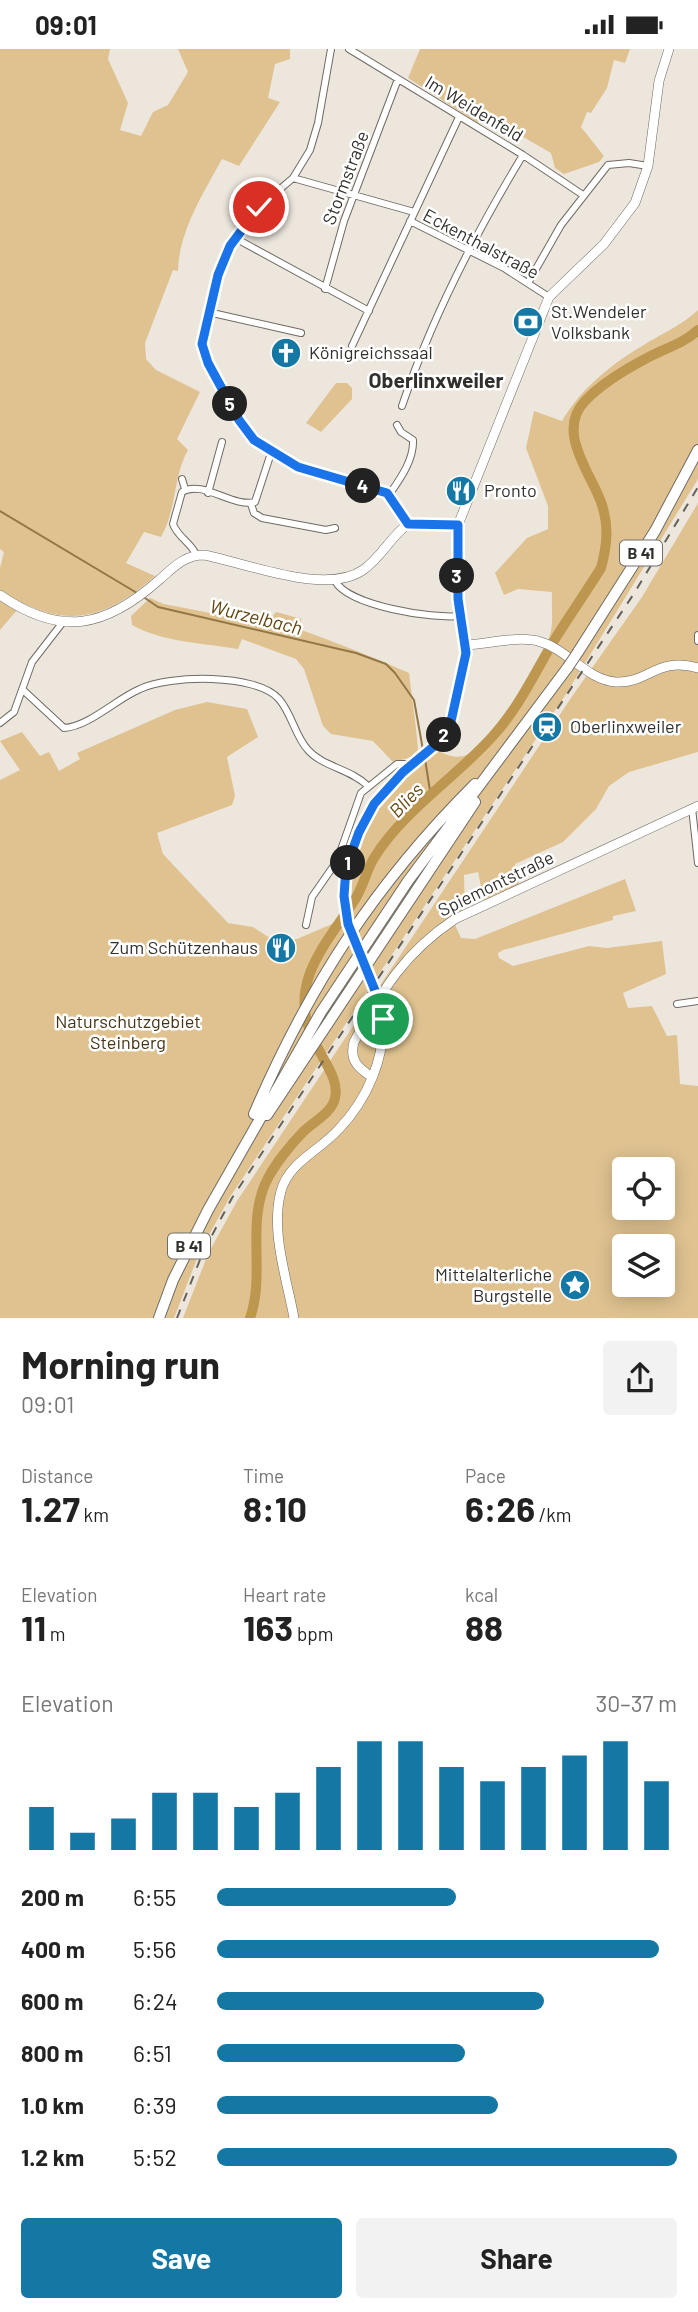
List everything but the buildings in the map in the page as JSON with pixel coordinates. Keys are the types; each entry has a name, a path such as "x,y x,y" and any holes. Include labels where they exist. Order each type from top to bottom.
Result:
{"highway":[{"name":"B 41","path":"159,1318 186,1253 226,1177 321,1012 408,881 568,667 655,531 698,450"},
{"path":"226,1177 295,1024 350,931 401,864 510,746"},
{"path":"239,1157 366,971 510,746"}],"main road":[{"path":"294,1318 277,1223 281,1192 287,1176 297,1164 337,1131 372,1077 382,1045 382,1014 350,931 344,896 351,850 366,817 382,793 432,749 450,726 466,646 460,616 458,525 549,297 626,217 642,188 648,166 659,81 669,49"},
{"path":"0,595 33,614 63,622 109,617 140,597 182,561 196,555 301,577 335,581 364,569 408,524 458,525"},
{"path":"466,646 528,640 546,644 611,681 630,680 663,666 680,664 698,667"},
{"name":"Spiemontstraße","path":"372,1077 356,1065 352,1050 355,1042 399,968 424,941 455,919 695,807"}],"street":[{"path":"331,49 318,124 310,150 293,178 259,207 235,238 221,266 202,344 208,363 239,420 254,440 271,453 306,470 389,495 408,524"},
{"name":"Im Weidenfeld","path":"349,49 523,155 583,195"},
{"name":"Stormstraße","path":"325,289 336,245 398,79"},
{"path":"410,221 459,117"},
{"path":"402,405 416,363 468,250 523,155"},
{"path":"528,283 561,225 608,165 629,163 648,166"},
{"path":"293,178 355,193 414,212"},
{"name":"Eckenthalstraße","path":"352,346 410,221 468,250 549,297"},
{"path":"235,238 369,311"},
{"path":"208,312 301,333"},
{"path":"389,495 404,472 413,445 413,440 401,432 397,425"},
{"path":"208,493 222,442"},
{"path":"185,489 251,504 258,499 271,453"},
{"path":"182,479 185,489 180,497 173,524 181,540 194,550 196,555"},
{"path":"251,504 254,513 262,519 326,530 335,528"},
{"path":"335,581 352,595 384,606 432,616 460,616"},
{"path":"0,723 19,702 32,662 63,622"},
{"path":"23,690 64,728 81,722 139,689 164,681 200,680 256,685 280,700 308,751 368,786"},
{"path":"0,714 7,718"},
{"path":"306,925 312,897 330,874 343,848 355,803 368,786 397,764 416,761"},
{"path":"695,807 698,863"},
{"path":"330,874 344,884"},
{"path":"677,1004 698,1001"}],"green space":[{"path":"0,49 110,49 108,59 128,103 120,130 141,136 153,112 168,105 188,72 178,49 290,49 290,59 275,64 268,98 280,102 239,166 222,159 200,199 187,227 178,271 173,270 145,343 146,359 156,370 200,392 177,439 188,450 166,526 161,537 144,532 126,563 155,576 125,599 94,613 60,615 23,603 0,630 0,568 4,552 0,549"},
{"path":"420,49 630,49 625,63 614,60 607,88 591,113 587,112 581,127 604,156 599,162 564,174 555,168 551,153 487,116 478,123 408,78"},
{"name":"Naturschutzgebiet Steinberg","path":"698,310 698,479 566,694 230,1197 200,1251 174,1318 0,1318 0,780 20,770 0,741 22,732 40,756 49,752 59,771 80,759 77,753 175,710 207,702 247,709 258,737 227,757 235,796 232,805 157,833 163,854 228,923 253,927 273,940 297,939 339,921 352,909 356,859 372,818 385,800 400,783 438,751 460,757 478,746 515,699 550,635 552,592 518,589 504,595 495,573 527,538 548,529 548,506 526,448 534,411 562,421 579,398 611,367"},
{"path":"336,383 347,383 352,388 352,399 321,432 306,423"},
{"path":"698,503 698,752 629,772 609,786 596,809 563,842 515,864 519,885 484,901 478,872 464,875 465,910 452,918 461,938 475,939 625,879 636,911 498,953 499,958 513,966 589,946 607,948 662,941 666,974 623,993 628,1008 652,1006 667,1036 677,1035 680,1084 698,1086 698,1318 183,1318 208,1254 237,1201 573,695 642,597"},
{"path":"150,598 164,604 236,618 238,622 265,625 276,612 302,619 296,628 409,673 418,750 412,757 393,762 373,741 331,734 323,726 304,669 296,659 242,639 238,649 169,638 132,625 131,616"}],"waterway":[{"name":"Wurzelbach","path":"250,1318 256,1283 256,1229 261,1195 268,1178 284,1154 303,1132 326,1113 335,1098 331,1073 310,1031 305,1014 305,995 314,963 357,896 371,863 386,841 414,810 502,726 601,568 606,544 606,521 575,439 577,413 591,395 614,377 698,330"},
{"name":"Wurzelbach","path":"0,511 137,593"},
{"name":"Wurzelbach","path":"145,598 158,607 356,653 386,664 414,700 423,750"},
{"name":"Wurzelbach","path":"425,759 431,797"}],"railway":[{"path":"177,1318 203,1252 232,1198 635,592 698,487"}],"place":[{"name":"St.Wendeler Volksbank","path":"528,322"},
{"name":"Königreichssaal","path":"286,353"},
{"name":"Pronto","path":"461,491"},
{"name":"Oberlinxweiler","path":"547,727"},
{"name":"Zum Schützenhaus","path":"281,948"},
{"name":"Mittelalterliche Burgstelle","path":"575,1285"}],"district":[{"name":"Oberlinxweiler","path":"436,381"}],"route":[{"path":"259,207 224,257 202,344 208,363 239,420 254,440 284,461 313,473 387,493 408,524 413,521 458,525 458,599 466,653 450,726 439,742 389,785 374,804 351,850 346,868 344,904 348,924 376,993 383,1019"}],"water label":[{"name":"Blies","path":"406,800"}]}
